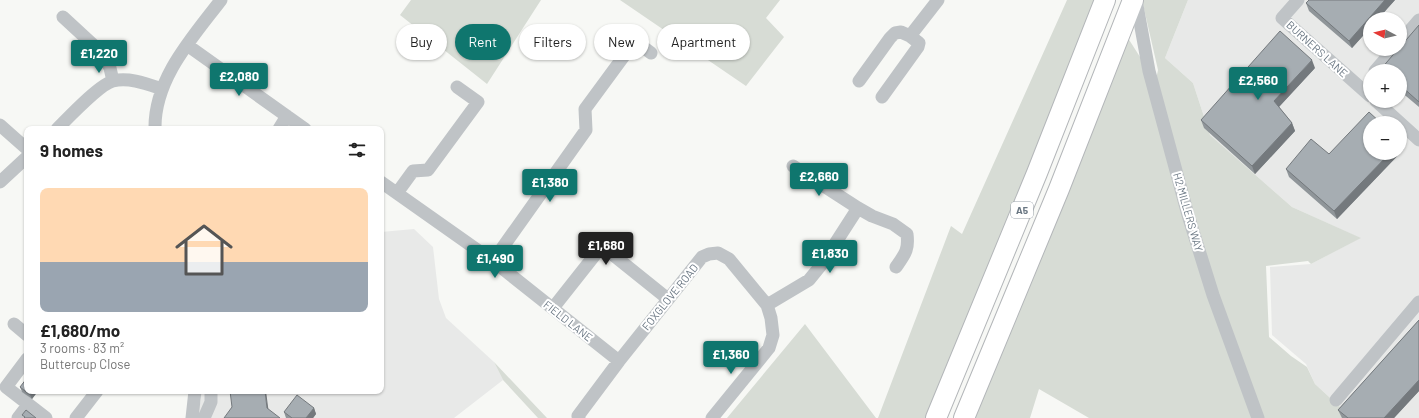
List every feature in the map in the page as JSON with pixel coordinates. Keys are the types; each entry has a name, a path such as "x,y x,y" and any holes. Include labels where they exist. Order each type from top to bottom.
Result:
{"highway":[{"name":"A5","path":"936,418 1037,173 1105,0"},
{"name":"A5","path":"964,418 1059,189 1133,0"}],"street":[{"path":"154,126 162,89 173,64 221,0"},
{"path":"910,36 938,0"},
{"name":"H2 MILLERS WAY","path":"1136,0 1149,71 1188,215 1210,288 1258,418"},
{"name":"BURNERS LANE","path":"1298,0 1282,18 1363,89"},
{"path":"63,17 102,53 110,68 113,81"},
{"path":"1407,34 1419,20"},
{"path":"859,81 890,38 896,33 901,32 910,36 918,43 918,47 882,97"},
{"path":"493,261 586,130 585,109 635,41 651,53"},
{"path":"187,45 301,126"},
{"path":"1382,64 1388,56"},
{"path":"60,126 102,86 113,81 134,81 162,89"},
{"path":"397,193 413,171 428,170 478,102 457,87"},
{"path":"1384,108 1419,140"},
{"path":"281,126 287,116"},
{"path":"0,125 24,146"},
{"path":"0,182 24,160"},
{"path":"793,166 858,208 872,216 893,224 907,234 909,245 904,256 896,267"},
{"name":"FIELD LANE","path":"384,184 493,261 619,361"},
{"path":"767,305 809,280 822,264 858,208"},
{"path":"552,308 602,246 668,299"},
{"name":"FOXGLOVE ROAD","path":"579,418 578,416 619,361 702,257 709,254 718,253 729,259 767,305 771,318 772,335 769,348 712,418"},
{"path":"1336,400 1419,302"},
{"path":"14,324 24,332"},
{"path":"24,362 3,387 46,418"},
{"path":"76,418 95,394"},
{"path":"192,418 195,394"},
{"path":"204,418 212,402 211,394"},
{"path":"18,418 28,405"}],"shaded area":[{"path":"411,0 541,0 526,24 519,24 519,34 511,47 511,24 455,24 455,59 447,52 447,24 411,24 400,15"},
{"path":"620,0 780,0 766,18 784,37 746,86 708,60 750,60 750,24 657,24 657,25"},
{"path":"1067,0 1105,0 936,418 878,418 951,226 962,234"},
{"path":"1142,0 1188,0 1165,58 1193,83 1210,135 1292,207 1361,238 1311,264 1308,261 1266,266 1269,337 1291,356 1307,367 1315,384 1352,418 1089,418 1039,389 1030,418 964,418 1126,35 1149,71 1154,89 1158,70"},
{"path":"1188,0 1419,0 1419,418 1352,418 1315,384 1306,364 1272,335 1270,267 1311,264 1360,238 1292,207 1210,135 1193,83 1165,58"},
{"path":"457,60 502,60 487,84"},
{"path":"414,229 433,247 439,299 446,318 494,362 503,380 454,418 196,418 201,400 200,394 384,394 384,232"},
{"path":"805,324 876,418 727,418"},
{"path":"494,362 547,418 538,418 503,380"}],"building":[{"path":"1309,0 1385,0 1374,12 1363,12 1363,25 1349,41 1306,3"},
{"path":"1419,25 1419,102 1407,91 1407,64 1385,64 1392,56 1407,56 1407,39"},
{"path":"1280,31 1312,60 1274,101 1292,123 1252,166 1201,120"},
{"path":"1369,112 1373,116 1365,116"},
{"path":"1363,118 1363,160 1383,160 1334,211 1286,169 1311,139 1329,154"},
{"path":"1419,320 1419,380 1384,418 1348,418 1338,410"},
{"path":"24,382 24,390 20,387"},
{"path":"230,394 265,394 267,408 280,418 224,418 232,407"},
{"path":"297,395 314,408 306,418 292,418 284,412"},
{"path":"26,410 36,418 24,418 25,417 22,415"}]}
